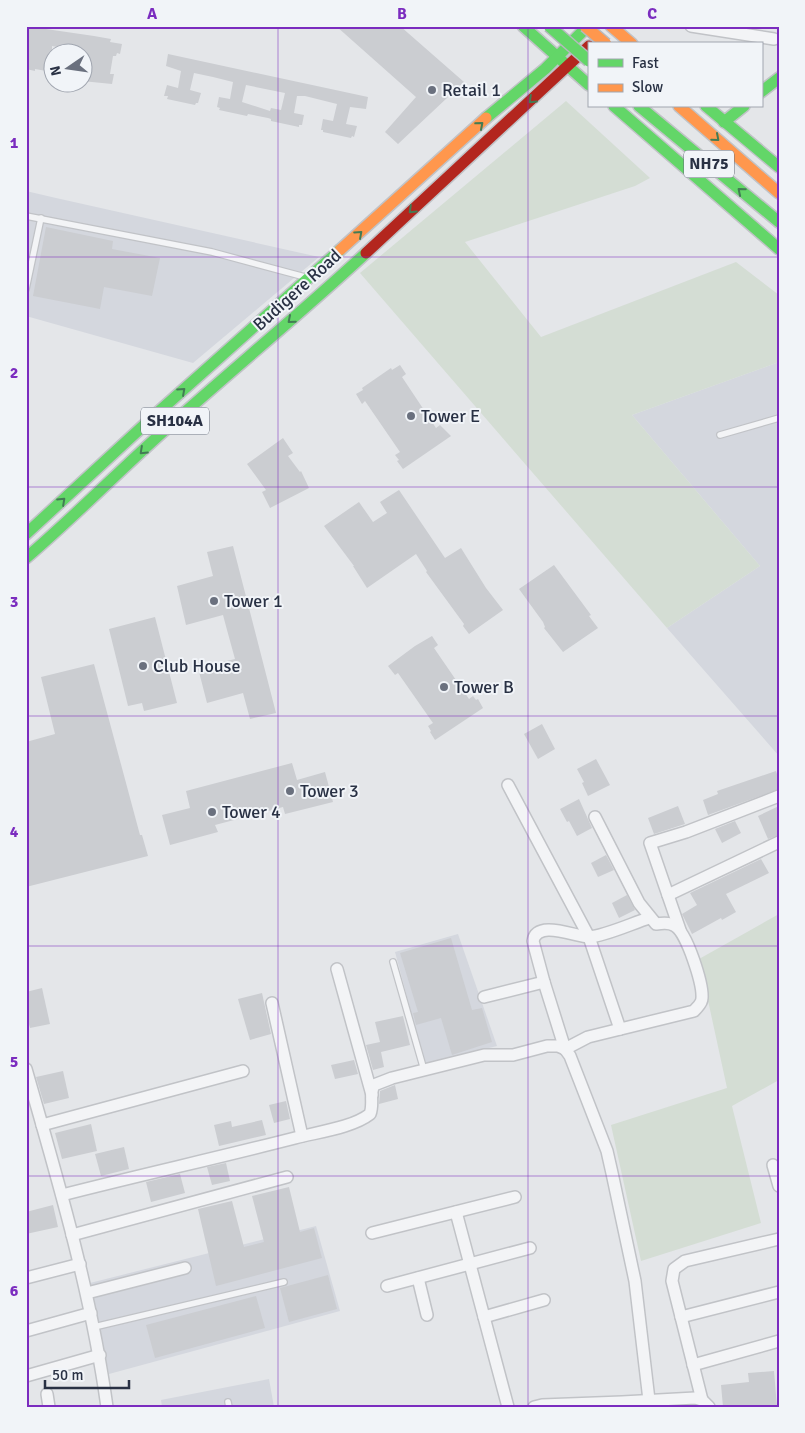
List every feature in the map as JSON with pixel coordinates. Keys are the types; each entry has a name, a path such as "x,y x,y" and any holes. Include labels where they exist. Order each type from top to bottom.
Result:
{"main road":[{"path":"523,26 588,84"},
{"path":"549,26 588,60"},
{"path":"587,26 604,42"},
{"name":"Budigere Road","path":"26,534 155,415 557,57 587,26"},
{"path":"609,26 629,42"},
{"name":"Budigere Road","path":"593,42 609,26"},
{"name":"Budigere Road","path":"26,558 61,528 165,430 328,288 588,47"},
{"path":"762,91 779,78"},
{"path":"616,108 779,249"},
{"name":"NH75","path":"641,108 779,222"},
{"name":"NH75","path":"681,108 779,193"},
{"path":"708,108 779,167"},
{"path":"724,122 742,108"}],"street":[{"path":"691,26 774,39"},
{"path":"508,785 589,937 620,1029"},
{"path":"680,930 650,843 686,832 779,796"},
{"path":"62,1195 333,1129 366,1117 372,1110 372,1089 377,1083 484,1055 513,1055 547,1046 565,1048 588,1037 694,1011 700,1005 702,998 700,983 686,938 673,924 656,924 649,918 638,903 595,817"},
{"path":"668,894 779,842"},
{"path":"649,918 589,937 554,930 537,932 534,935 544,982 565,1048 570,1056 607,1151 635,1281 649,1386 649,1400"},
{"path":"337,969 372,1098"},
{"path":"484,997 544,982"},
{"path":"272,1003 302,1136"},
{"path":"26,1069 62,1195 87,1293 100,1355 107,1407"},
{"path":"42,1125 243,1071"},
{"path":"773,1165 779,1185"},
{"path":"72,1235 287,1177"},
{"path":"372,1233 515,1197"},
{"path":"456,1212 508,1407"},
{"path":"705,1404 672,1281 674,1269 685,1262 779,1239"},
{"path":"387,1286 530,1248"},
{"path":"26,1278 80,1264"},
{"path":"87,1293 185,1268"},
{"path":"418,1278 426,1315"},
{"path":"681,1317 779,1292"},
{"path":"484,1317 544,1300"},
{"path":"26,1331 91,1312"},
{"path":"693,1365 779,1341"},
{"path":"26,1376 100,1355"},
{"path":"47,1394 49,1407"},
{"path":"534,1407 542,1405 695,1398 705,1404"}],"lane":[{"path":"26,216 212,252 310,278"},
{"path":"26,289 41,218"},
{"path":"720,435 779,418"},
{"path":"392,962 424,1070"},
{"path":"94,1327 284,1282"}],"shaded area":[{"path":"566,101 650,178 635,186 465,242 541,337 736,262 779,295 779,362 632,415 760,566 667,628 360,273"},
{"path":"26,191 319,257 193,363 26,316"},
{"path":"779,362 779,756 667,628 760,566 632,415"},
{"path":"779,914 779,1080 732,1106 761,1223 641,1261 611,1125 727,1088 699,959"},
{"path":"458,934 497,1046 425,1064 395,952"},
{"path":"316,1226 340,1311 109,1374 90,1283"},
{"path":"269,1379 274,1407 162,1407 161,1400"}],"building":[{"path":"26,26 46,26 46,29 111,39 110,42 122,44 120,54 117,53 116,56 113,56 110,74 114,74 112,84 92,82 92,42 42,42 42,70 26,69"},
{"name":"Retail 1","path":"336,26 400,26 464,82 398,144 385,132 416,97"},
{"path":"168,54 368,97 366,109 350,107 346,124 357,126 354,137 352,136 351,138 321,130 323,119 333,121 337,104 305,96 297,96 294,113 304,115 302,125 299,125 299,127 271,121 268,118 219,110 220,108 217,107 219,97 230,99 233,82 213,77 194,73 190,90 201,93 198,103 195,105 167,99 168,96 164,96 167,85 178,88 181,71 166,66","holes":["246,85 285,93 281,110 271,108 270,111 242,102"]},
{"path":"46,227 113,241 112,249 160,258 152,296 104,287 100,309 33,296"},
{"name":"Tower E","path":"400,365 406,374 402,377 436,428 440,425 451,436 403,469 395,455 400,452 365,401 362,404 356,394 391,368 392,370"},
{"path":"283,438 293,453 288,456 301,471 309,488 270,508 262,492 266,490 247,464"},
{"path":"399,490 445,558 461,548 486,588 503,610 469,634 463,626 464,624 426,572 416,554 367,588 354,566 324,526 359,502 373,522 387,513 380,502"},
{"path":"233,546 276,713 250,719 243,693 207,703 198,668 235,659 223,615 186,625 177,586 213,576 207,552"},
{"path":"554,565 591,615 589,616 598,628 563,652 544,628 543,622 519,589"},
{"name":"Club House","path":"155,617 177,703 144,711 142,703 128,706 109,629"},
{"name":"Tower B","path":"432,636 438,645 434,648 469,699 473,696 476,700 478,699 483,708 435,740 428,726 433,723 398,673 395,675 388,666"},
{"path":"94,664 140,835 142,835 148,856 26,887 26,742 55,734 41,677"},
{"path":"542,724 555,749 538,759 524,734"},
{"path":"596,759 610,785 588,796 582,783 584,782 577,769"},
{"path":"292,763 297,780 325,772 333,802 285,814 283,807 215,825 218,832 170,845 162,815 190,808 186,791"},
{"path":"776,771 779,789 708,815 703,800 718,794 717,791"},
{"path":"579,799 592,828 577,836 560,809"},
{"path":"678,806 685,824 654,834 648,818"},
{"path":"779,806 779,835 768,839 758,816"},
{"path":"735,821 741,833 722,843 715,829"},
{"path":"606,855 614,870 598,877 591,863"},
{"path":"761,859 769,873 726,894 736,912 692,934 682,914 697,905 690,893"},
{"path":"627,895 635,910 619,918 612,903"},
{"path":"451,938 472,1010 482,1008 492,1042 452,1055 441,1018 416,1025 413,1013 418,1012 400,953"},
{"path":"42,988 50,1024 30,1028 26,1013 26,992"},
{"path":"262,993 271,1034 250,1040 238,999"},
{"path":"403,1016 410,1045 381,1052 384,1067 373,1070 366,1045 380,1042 375,1022"},
{"path":"354,1060 358,1074 335,1079 331,1065"},
{"path":"63,1071 69,1098 44,1104 36,1077"},
{"path":"395,1085 398,1099 379,1104 380,1091"},
{"path":"286,1101 290,1119 274,1123 269,1105"},
{"path":"262,1120 266,1135 219,1146 214,1125 231,1121 232,1127"},
{"path":"91,1124 97,1151 62,1159 55,1133"},
{"path":"124,1147 129,1169 101,1176 95,1154"},
{"path":"226,1163 230,1181 212,1185 207,1167"},
{"path":"180,1174 185,1193 151,1202 146,1182"},
{"path":"289,1187 300,1232 314,1228 322,1258 216,1286 198,1209 232,1201 244,1247 264,1242 252,1196"},
{"path":"53,1205 58,1227 26,1234 26,1212"},
{"path":"328,1275 337,1309 289,1322 280,1288"},
{"path":"256,1296 265,1328 155,1358 146,1325"},
{"path":"774,1371 777,1407 723,1407 721,1385 749,1382 748,1373"}],"traffic: fast":[{"path":"523,26 588,84"},
{"path":"549,26 588,60"},
{"path":"486,118 545,69 588,26"},
{"path":"762,91 779,78"},
{"path":"616,108 779,249"},
{"path":"641,108 779,222"},
{"path":"708,108 779,167"},
{"path":"724,122 742,108"},
{"path":"26,534 155,415 340,250"},
{"path":"26,558 166,429 366,253"}],"traffic: slow":[{"path":"585,26 604,42"},
{"path":"611,26 630,42"},
{"path":"681,108 779,193"},
{"path":"340,250 486,118"}],"traffic: jam":[{"path":"366,253 588,47"}],"place":[{"name":"Retail 1","path":"432,90"},
{"name":"Tower E","path":"411,416"},
{"name":"Tower 1","path":"214,601"},
{"name":"Club House","path":"143,666"},
{"name":"Tower B","path":"444,687"},
{"name":"Tower 3","path":"290,791"},
{"name":"Tower 4","path":"212,812"}]}
